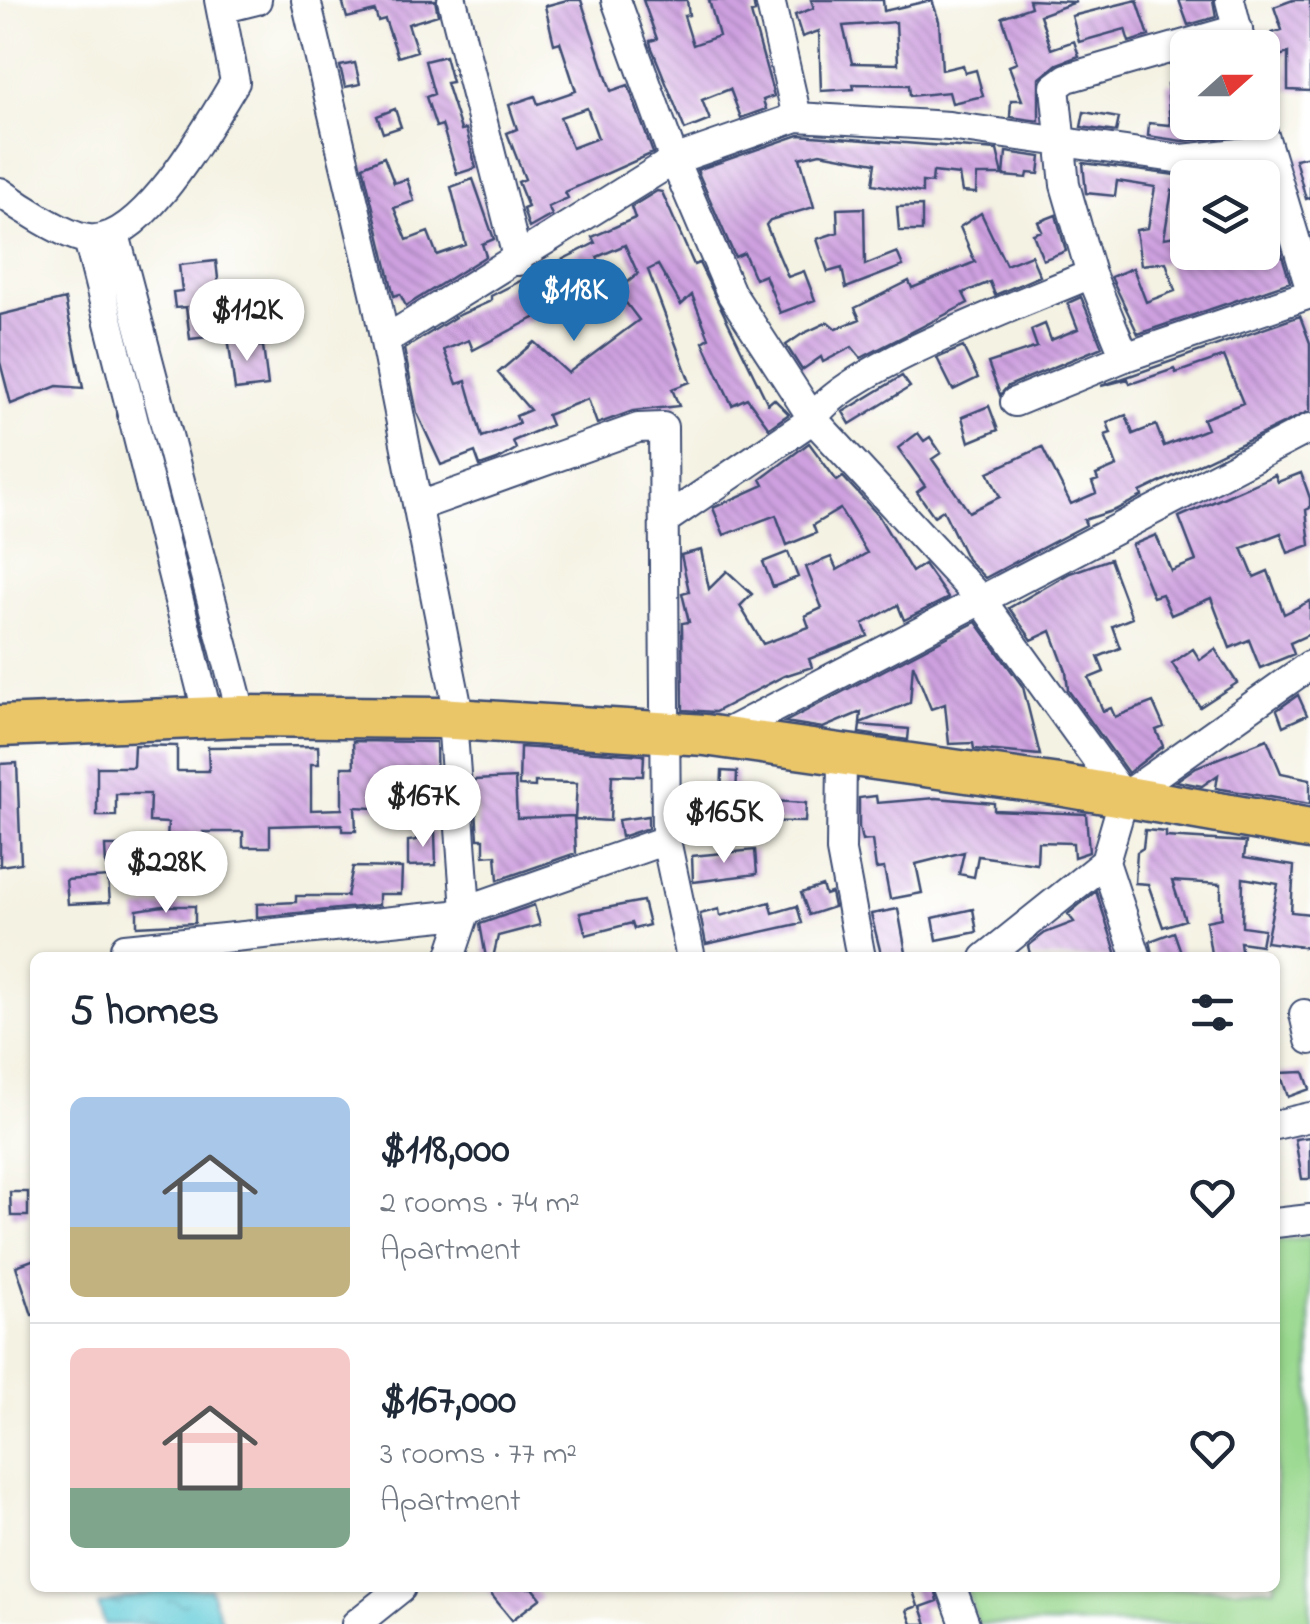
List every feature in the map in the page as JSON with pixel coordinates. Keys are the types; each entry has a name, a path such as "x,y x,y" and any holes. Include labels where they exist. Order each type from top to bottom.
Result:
{"highway":[{"path":"0,726 225,716 456,720 719,736 1124,797 1310,830"}],"street":[{"path":"101,236 173,183 235,82 220,5 258,0"},
{"path":"306,0 385,340 456,720 466,910 452,952"},
{"path":"452,0 518,261"},
{"path":"616,0 674,160 731,293 812,419 982,601 1124,797"},
{"path":"770,0 796,117"},
{"path":"1230,0 1238,30"},
{"path":"1125,357 1091,274 1065,185 1057,82 1170,55"},
{"path":"385,340 518,261 674,160 796,117 949,126 1182,159 1266,150"},
{"path":"1015,402 1125,357 1310,291 1299,215 1264,140"},
{"path":"0,192 20,208 101,236"},
{"path":"101,236 225,716"},
{"path":"666,520 812,419 822,404 870,372 1091,274"},
{"path":"418,506 654,425 663,428 666,840 690,952"},
{"path":"719,736 1310,428"},
{"path":"992,952 1104,862 1124,797 1310,665"},
{"path":"842,754 843,866 860,952"},
{"path":"124,948 466,910 666,840"},
{"path":"1104,862 1135,952"},
{"path":"1280,1124 1310,1117"},
{"path":"1280,1223 1310,1220"},
{"path":"356,1624 396,1592"},
{"path":"954,1592 966,1624"}],"green space":[{"path":"1310,1237 1310,1624 978,1624 967,1592 1280,1592 1280,1240"}],"water":[{"path":"155,1592 211,1592 222,1624 105,1624 98,1605"}],"building":[{"path":"342,0 435,0 438,15 408,24 417,51 398,57 385,19 378,21 375,11 347,18"},
{"path":"581,0 611,91 628,85 653,153 565,192 568,198 548,207 552,215 529,228 523,209 528,207 518,182 525,179 507,133 517,129 509,105 535,96 538,104 576,91 560,42 554,44 545,6","holes":["587,108 598,138 572,148 560,117"]},
{"path":"643,0 687,0 689,15 684,16 693,45 719,36 709,0 753,0 755,12 751,13 774,96 763,100 766,109 741,118 730,89 702,100 710,120 685,130 651,46 650,41 657,39"},
{"path":"811,0 883,0 884,11 932,0 939,21 942,70 963,65 965,73 976,70 983,96 952,103 949,92 910,96 909,85 853,84 854,89 821,91 819,31 802,37 795,15 814,8","holes":["896,22 898,64 852,63 843,26"]},
{"path":"1029,0 1076,2 1040,15 1051,49 1074,41 1079,56 1057,64 1039,79 1039,121 1010,117 1011,100 1022,100 1009,66 1017,63 1002,17 1031,7"},
{"path":"1137,0 1149,36 1129,42 1125,29 1079,42 1072,16"},
{"path":"1179,0 1213,0 1216,17 1188,25"},
{"path":"1293,0 1310,0 1310,91 1288,90 1288,53 1280,56 1282,30 1274,7"},
{"path":"445,56 452,82 446,83 461,130 466,129 476,168 457,174 442,125 436,127 426,97 434,94 425,61"},
{"path":"355,63 360,84 345,87 340,66"},
{"path":"395,109 401,127 383,133 377,116"},
{"path":"1084,112 1119,118 1116,132 1081,127"},
{"path":"1149,123 1170,125 1170,139 1148,136"},
{"path":"799,135 997,150 1003,175 977,175 976,193 962,192 959,175 933,172 932,183 922,182 922,193 873,184 876,163 820,153 800,158 814,207 770,220 766,225 788,277 804,271 815,300 780,313 765,275 755,279 744,253 735,257 697,170"},
{"path":"1006,152 1041,157 1039,174 1028,173 1027,178 1004,176"},
{"path":"1310,156 1310,198 1306,199 1295,159"},
{"path":"384,157 394,183 407,179 414,201 394,208 407,240 428,232 437,255 466,245 451,187 473,179 494,239 482,244 486,256 406,306 400,294 394,296 363,166"},
{"path":"1083,163 1170,174 1164,238 1170,237 1170,270 1280,270 1280,249 1290,282 1138,334 1111,277 1133,268 1146,302 1175,291 1166,262 1141,265 1136,230 1148,228 1155,187 1117,181 1115,196 1086,193"},
{"path":"657,191 662,192 694,265 699,263 768,404 774,399 789,414 769,428 747,398 732,405 703,342 709,338 692,295 681,305 658,265 648,270 690,382 672,389 679,406 633,411 597,424 588,399 547,415 551,425 513,441 516,449 497,460 480,466 475,452 441,465 417,413 404,349 457,316 491,301 491,296 595,243 592,237 635,218 631,207","holes":["625,245 638,274 617,291 639,320 568,373 534,342 498,373 530,410 516,416 519,423 482,437 466,381 457,384 444,350 469,340 473,350 555,307 547,289 572,274 575,279 580,276 593,310 614,302 597,257"]},
{"path":"922,206 922,231 899,231 897,207"},
{"path":"864,208 865,265 897,252 903,266 846,288 842,268 828,272 817,239 838,232 837,209"},
{"path":"981,213 1006,265 1031,255 1040,276 995,295 990,282 963,293 968,303 861,358 852,347 823,362 821,357 802,370 786,345 802,334 828,322 836,329 860,319 855,308 909,281 912,288 975,262 960,227"},
{"path":"1056,215 1066,251 1043,260 1033,234 1042,231 1038,222"},
{"path":"216,261 220,296 229,295 234,334 190,339 186,307 175,308 173,292 182,291 179,265"},
{"path":"1081,297 1102,347 1008,386 1000,395 988,363 1037,347 1031,330 1045,324 1051,340 1078,329 1068,303"},
{"path":"65,299 83,388 57,386 11,404 0,362 0,315"},
{"path":"1300,316 1310,343 1310,411 1140,492 1142,496 1115,510 1084,520 1086,525 985,578 967,559 943,510 934,516 917,492 925,486 898,448 918,433 924,441 930,437 941,453 932,459 969,512 1000,497 988,472 1042,447 1071,504 1096,493 1092,482 1098,480 1096,475 1117,466 1105,435 1111,433 1107,422 1126,415 1133,434 1156,425 1164,446 1207,429 1203,419 1243,403 1224,356 1176,373 1174,369 1130,384 1128,379 1101,386"},
{"path":"247,335 248,347 263,346 268,386 235,390 228,337"},
{"path":"963,347 978,378 953,390 937,358"},
{"path":"902,376 910,387 850,424 843,412"},
{"path":"989,406 998,430 969,442 962,417"},
{"path":"809,443 837,481 843,477 878,515 912,572 924,564 948,598 904,620 898,605 863,624 868,636 809,659 812,667 784,676 715,712 683,710 682,623 689,622 682,593 689,591 681,555 701,550 709,589 727,571 752,594 740,606 763,644 809,627 805,616 822,608 806,567 831,557 837,570 867,553 840,509 813,525 816,533 787,545 776,515 724,535 713,508 764,485 761,479"},
{"path":"1301,473 1310,498 1310,508 1306,510 1310,545 1288,553 1281,533 1242,548 1254,577 1268,571 1284,614 1310,601 1310,634 1290,643 1294,654 1260,668 1249,640 1230,648 1211,598 1171,615 1162,594 1153,597 1132,545 1156,535 1171,571 1196,561 1179,517 1275,475 1278,482"},
{"path":"788,552 798,577 773,587 763,562"},
{"path":"1110,559 1132,618 1112,626 1120,648 1098,657 1104,672 1089,678 1103,711 1111,708 1115,717 1153,702 1164,727 1156,730 1163,746 1128,773 1068,690 1066,671 1051,631 1032,640 1009,608 1070,573"},
{"path":"976,622 1023,687 1040,755 974,749 973,743 949,744 945,704 931,709 913,664 910,703 860,723 861,712 823,728 785,722"},
{"path":"1193,649 1200,660 1215,649 1237,683 1200,707 1172,663"},
{"path":"1298,695 1307,715 1283,726 1277,710"},
{"path":"860,725 909,729 908,740 859,733"},
{"path":"1267,739 1281,773 1310,779 1310,804 1216,788 1218,775 1202,786 1176,781 1196,767"},
{"path":"353,741 436,742 437,801 422,801 422,788 395,787 393,809 355,807 356,831 342,831 342,824 270,826 270,847 243,847 243,832 203,832 202,844 167,842 168,823 149,822 150,794 116,794 116,816 97,816 97,767 133,767 134,745 177,746 177,771 209,771 208,747 318,746 319,764 311,764 311,810 342,809 342,767 354,767"},
{"path":"520,747 644,755 643,776 612,775 610,821 575,819 577,783 535,782 535,787 519,786"},
{"path":"17,763 21,863 0,866 0,764"},
{"path":"722,771 737,772 736,799 806,803 805,822 720,821"},
{"path":"515,778 517,818 574,816 576,853 498,880 496,855 484,856 484,839 478,839 474,780"},
{"path":"876,796 877,803 936,798 994,803 994,810 1086,814 1089,852 1074,857 1073,843 1038,842 1037,864 978,856 974,877 959,874 964,852 916,864 922,893 890,899 884,868 876,869 872,840 862,841 859,827 859,798"},
{"path":"648,816 648,828 621,837 618,820"},
{"path":"1145,830 1166,832 1166,837 1246,842 1244,858 1294,866 1291,912 1310,914 1310,948 1266,942 1278,884 1243,878 1242,926 1264,929 1261,945 1240,942 1241,952 1211,952 1206,921 1221,918 1221,884 1172,881 1185,920 1163,927 1148,884 1135,883 1137,852 1143,848"},
{"path":"417,832 435,832 436,865 408,866 408,841 417,840"},
{"path":"105,846 123,846 124,863 106,865"},
{"path":"755,850 757,874 693,882 692,856"},
{"path":"353,867 402,868 401,894 379,894 379,905 257,917 257,904 296,902 296,896 347,896"},
{"path":"108,877 110,902 68,904 66,880"},
{"path":"822,886 825,895 831,893 834,907 809,915 801,893"},
{"path":"1096,891 1116,952 1030,952 1028,946 1045,933 1074,922 1068,914"},
{"path":"643,901 649,925 634,929 632,923 586,935 580,913"},
{"path":"770,902 773,913 797,906 802,923 706,944 700,914 719,909 720,916"},
{"path":"534,905 540,925 498,936 494,952 485,952 480,924"},
{"path":"195,906 195,923 137,926 137,910"},
{"path":"898,909 906,952 880,952 871,914"},
{"path":"973,909 977,932 937,940 933,918"},
{"path":"1174,932 1181,952 1153,952 1150,941"},
{"path":"1304,1072 1310,1089 1288,1097 1280,1073"},
{"path":"1310,1137 1310,1179 1302,1179 1295,1139"},
{"path":"10,1192 28,1192 28,1216 11,1216"},
{"path":"30,1261 30,1309 16,1266"},
{"path":"489,1592 536,1592 541,1598 512,1620"},
{"path":"913,1592 936,1592 938,1601 921,1607 927,1624 912,1624 907,1610 918,1606"}]}
